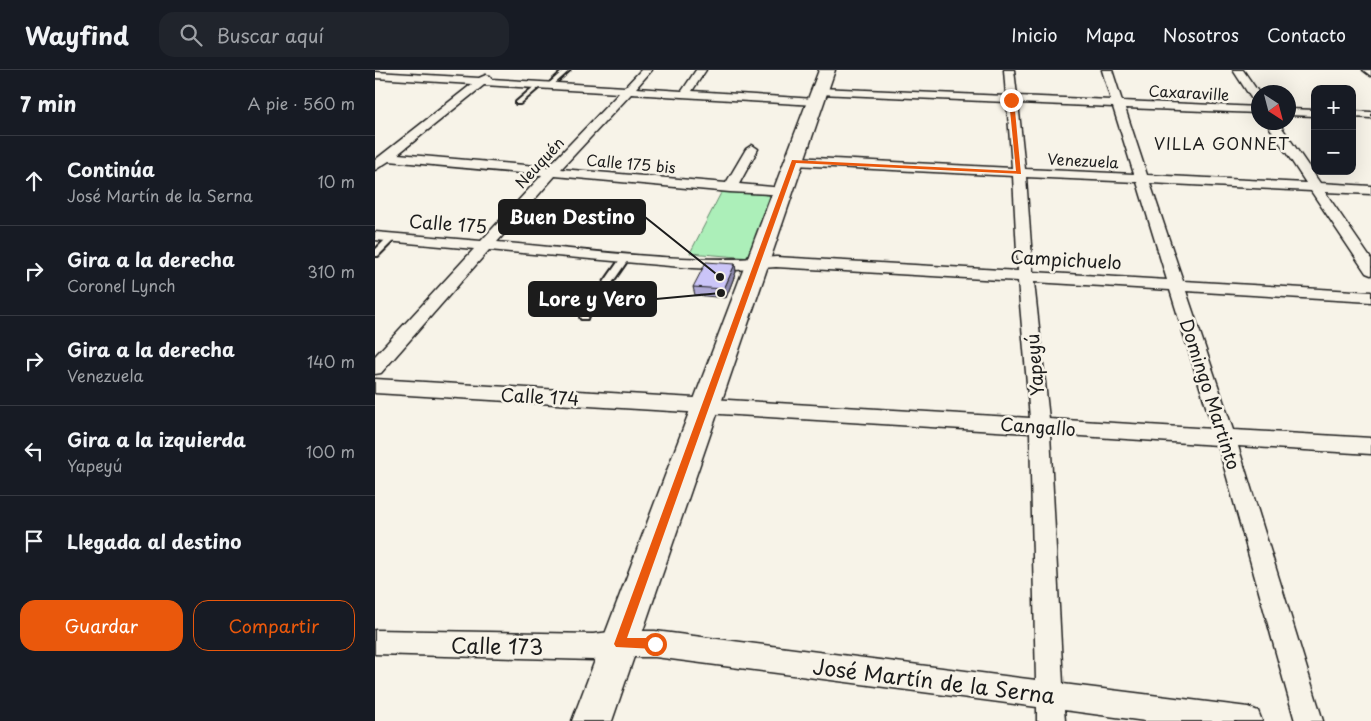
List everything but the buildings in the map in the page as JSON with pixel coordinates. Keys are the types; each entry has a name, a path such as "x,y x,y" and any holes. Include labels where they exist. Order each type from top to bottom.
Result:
{"main road":[{"path":"592,721 820,88"}],"street":[{"path":"375,166 496,70"},
{"name":"Neuquén","path":"375,368 551,172 647,70"},
{"path":"684,95 701,70"},
{"name":"Yapeyú","path":"1009,70 1039,426 1051,721"},
{"name":"Domingo Martinto","path":"1107,70 1227,438 1309,721"},
{"path":"1238,70 1251,90"},
{"path":"1368,70 1371,73"},
{"name":"Caxaraville","path":"375,75 684,95 820,88 1011,100 1251,110"},
{"path":"1296,112 1311,113"},
{"path":"1356,114 1371,115"},
{"path":"1277,130 1371,270"},
{"path":"730,188 753,149"},
{"name":"Calle 175 bis","path":"387,156 783,192"},
{"name":"Venezuela","path":"794,161 1371,190"},
{"name":"Calle 175","path":"375,236 625,257 728,264 758,263"},
{"name":"Campichuelo","path":"758,263 776,262 1371,297"},
{"name":"Calle 174","path":"375,386 705,405"},
{"name":"Cangallo","path":"705,405 1371,446"},
{"name":"Calle 173","path":"375,642 593,646 619,644"},
{"name":"José Martín de la Serna","path":"619,644 655,644 1248,721"}],"lane":[{"path":"518,103 567,70"},
{"path":"375,254 393,237"},
{"path":"584,317 625,257"}],"green space":[{"path":"722,191 769,195 771,200 751,258 690,253"}],"place":[{"name":"Buen Destino","path":"720,277"},
{"name":"Lore y Vero","path":"721,293"}],"district":[{"name":"VILLA GONNET","path":"1222,143"}],"route":[{"path":"655,644 619,644 794,161 1019,173 1011,100"}]}
